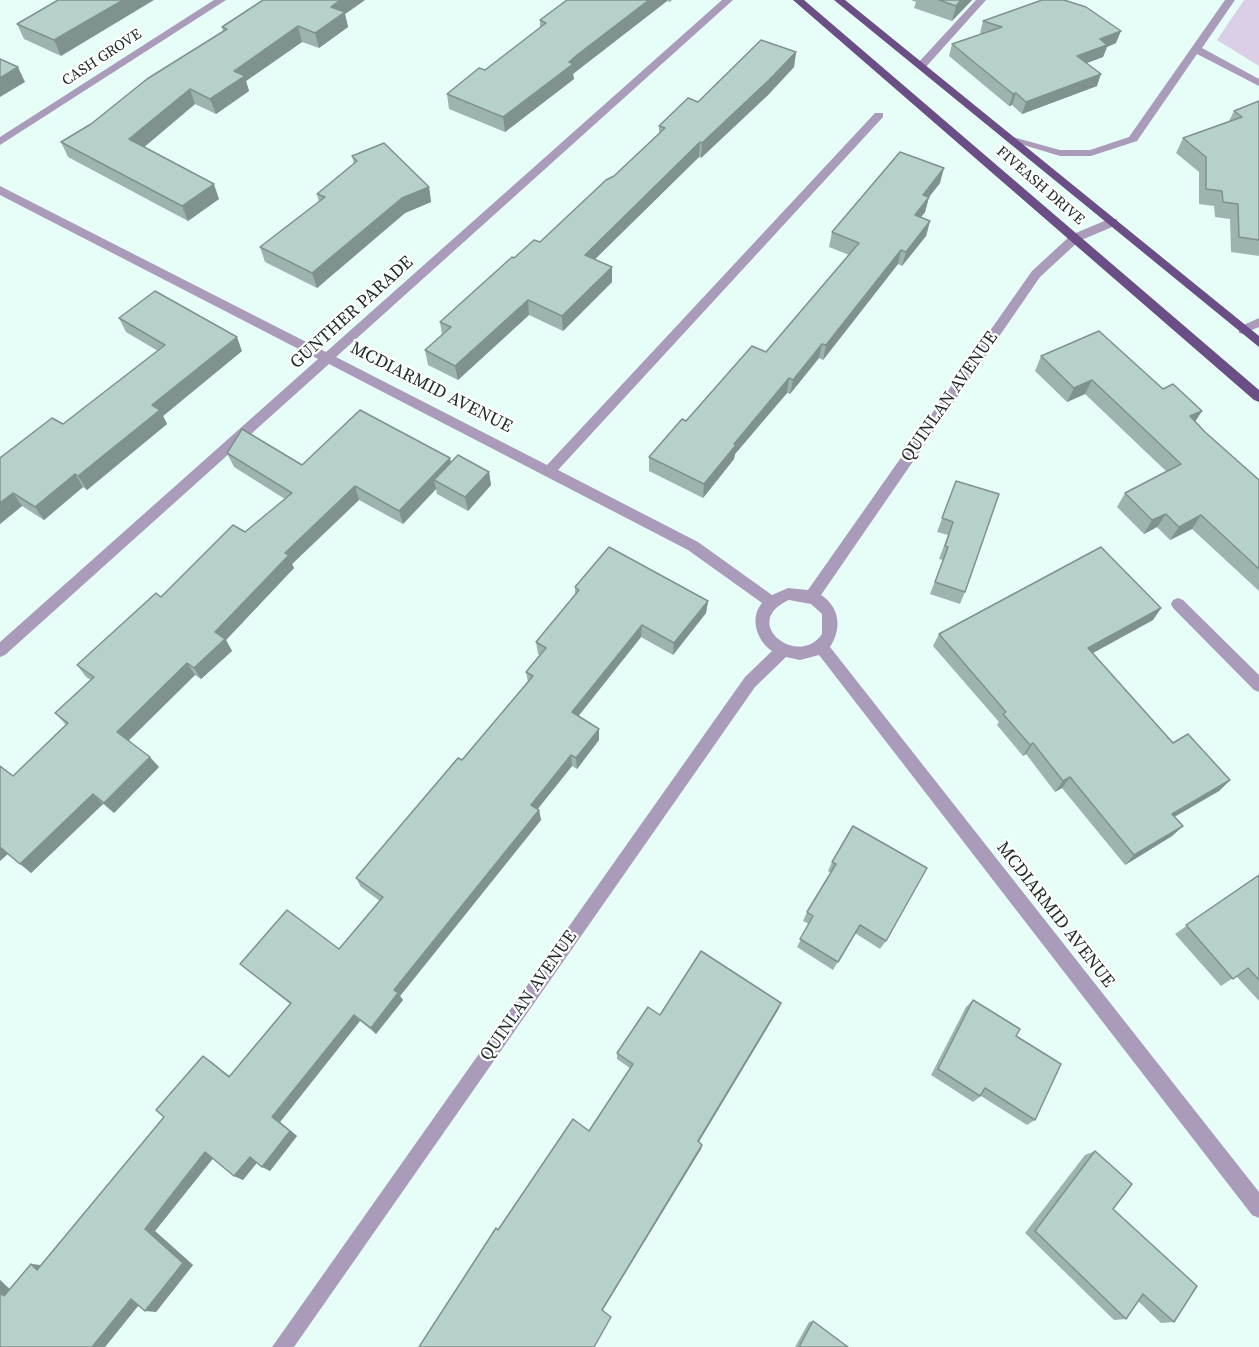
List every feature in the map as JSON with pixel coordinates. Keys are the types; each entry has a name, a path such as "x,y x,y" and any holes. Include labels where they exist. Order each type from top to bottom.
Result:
{"main road":[{"name":"FIVEASH DRIVE","path":"798,0 1259,397"},
{"name":"FIVEASH DRIVE","path":"839,0 1259,343"}],"street":[{"name":"CASH GROVE","path":"0,142 221,0"},
{"name":"GUNTHER PARADE","path":"0,651 728,0"},
{"path":"921,66 981,0"},
{"path":"1009,139 1060,153 1091,153 1133,139 1230,0"},
{"path":"1196,49 1259,83"},
{"path":"549,471 879,115"},
{"name":"MCDIARMID AVENUE","path":"0,190 330,357 693,546 771,602"},
{"name":"QUINLAN AVENUE","path":"811,598 1036,274 1076,238 1113,222"},
{"path":"1243,330 1259,322"},
{"path":"788,594 800,594 811,598 825,607 830,615 832,629 829,639 821,646 806,653 792,653 783,650 768,639 763,630 762,612 771,602 788,594"},
{"path":"1178,604 1259,686"},
{"name":"MCDIARMID AVENUE","path":"821,646 1259,1208"},
{"name":"QUINLAN AVENUE","path":"282,1347 750,682 783,650"}],"shaded area":[{"path":"1244,0 1259,0 1259,66 1217,40"}],"building":[{"path":"58,0 123,0 54,40 17,24"},
{"path":"263,0 340,0 331,7 345,12 315,33 298,26 234,71 245,76 210,99 190,89 129,139 214,184 182,206 61,142 91,124 147,79 227,29 222,27"},
{"path":"567,0 649,0 569,62 573,64 503,117 447,94 479,68 485,70 546,23 540,20"},
{"path":"939,0 961,0 956,6"},
{"path":"1042,0 1064,0 1086,7 1121,31 1100,39 1107,45 1077,56 1101,74 1026,102 952,44 1002,27 983,21"},
{"path":"761,40 796,52 585,255 612,267 562,316 528,300 455,366 425,350 451,327 440,322 512,257 514,258 534,240 540,242 665,128 659,126 688,98 698,102"},
{"path":"0,59 18,67 0,78"},
{"path":"1259,101 1259,240 1239,237 1238,204 1223,202 1222,191 1206,189 1206,157 1183,138 1242,117 1234,111"},
{"path":"384,143 429,187 402,198 312,273 260,247 325,197 317,194 357,161 352,156"},
{"path":"900,152 944,168 923,195 929,197 915,215 930,221 906,252 901,250 826,345 822,344 793,380 789,378 704,484 649,457 682,419 686,421 752,346 766,352 859,243 832,232"},
{"path":"155,291 237,337 152,405 160,410 78,476 75,474 35,507 13,493 0,503 0,458 52,418 63,424 165,345 119,318"},
{"path":"1099,331 1163,389 1173,384 1202,411 1190,416 1259,480 1259,569 1201,515 1179,527 1166,514 1152,520 1125,493 1181,464 1092,380 1074,388 1041,356"},
{"path":"360,410 450,458 399,511 355,486 285,553 289,555 215,632 225,639 194,668 187,663 117,732 150,757 104,803 93,794 20,864 0,847 0,766 13,776 68,723 55,713 94,677 77,665 156,593 161,597 233,525 245,532 292,493 227,453 242,429 302,465"},
{"path":"458,455 489,472 465,497 434,480"},
{"path":"956,481 999,494 965,592 935,582 948,547 945,546 953,522 942,518"},
{"path":"609,547 708,601 674,643 642,625 572,712 599,729 576,758 571,755 531,805 539,810 394,990 398,993 371,1028 354,1015 272,1117 290,1131 262,1167 250,1157 234,1176 205,1152 145,1229 183,1263 145,1311 131,1299 92,1347 0,1347 0,1293 4,1296 31,1264 37,1270 164,1117 156,1110 203,1056 229,1077 291,1003 240,964 287,910 339,949 383,897 356,878 458,758 462,760 533,676 526,672 546,648 536,642 579,590 575,587"},
{"path":"1101,547 1161,608 1088,648 1173,743 1188,734 1230,780 1172,814 1183,826 1134,855 1070,777 1063,781 1033,743 1030,745 1003,714 1006,712 939,634"},
{"path":"853,826 927,868 886,941 860,925 838,962 800,939 813,916 807,912 836,864 832,862"},
{"path":"1259,875 1259,980 1248,968 1233,979 1186,925"},
{"path":"701,951 781,1003 698,1141 702,1145 602,1310 611,1317 594,1347 419,1347 496,1228 498,1230 573,1119 589,1131 633,1064 617,1053 648,1007 660,1015"},
{"path":"973,1000 1020,1029 1016,1036 1061,1064 1035,1120 985,1088 980,1096 938,1069"},
{"path":"1095,1151 1132,1184 1113,1209 1197,1286 1174,1322 1143,1294 1126,1319 1035,1231"},
{"path":"813,1321 848,1347 799,1347"}]}
